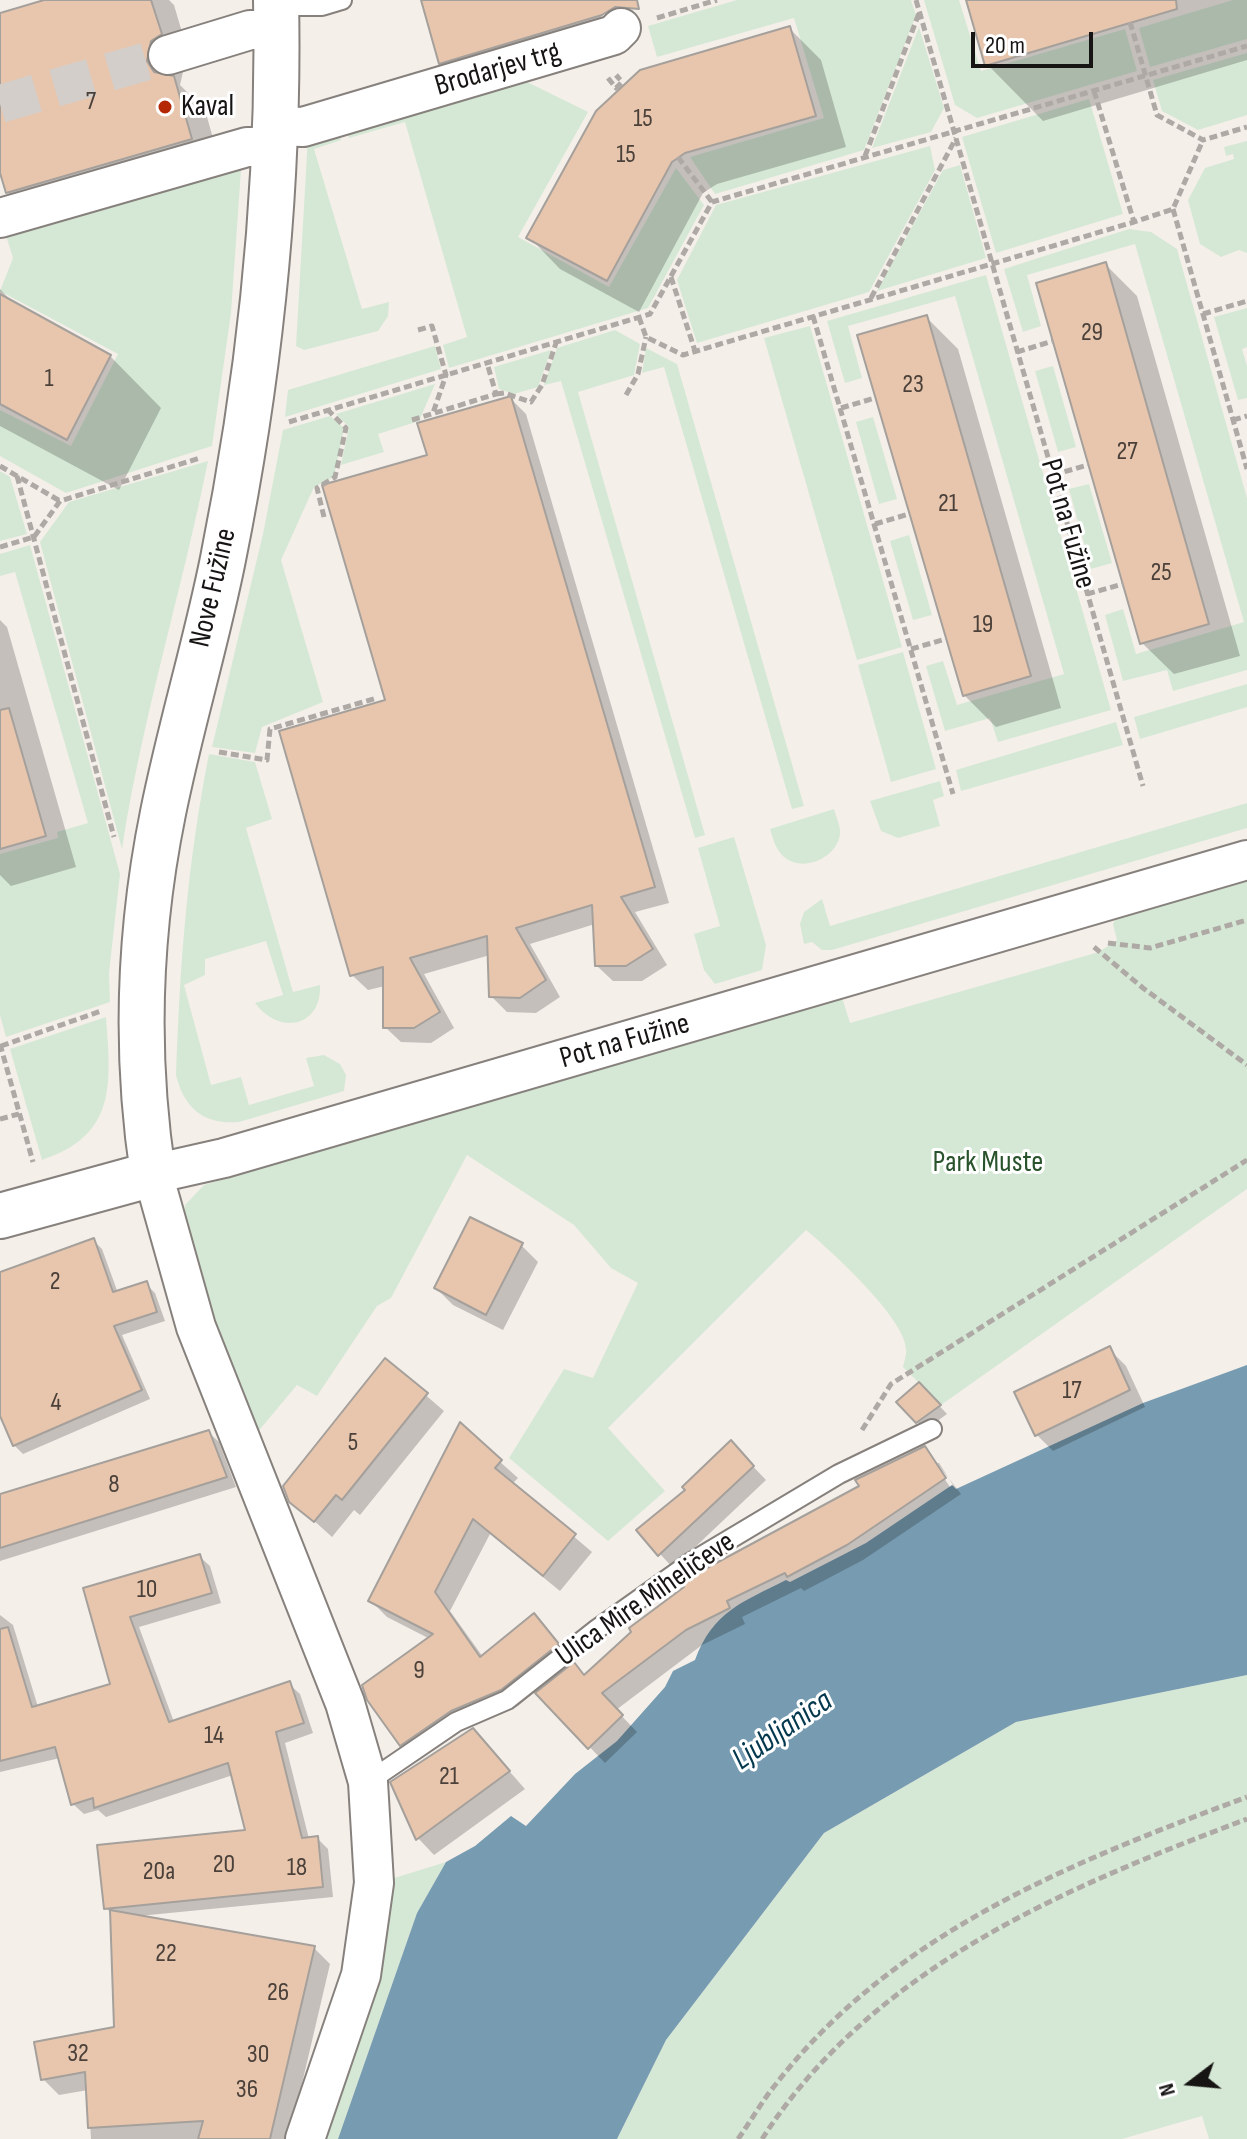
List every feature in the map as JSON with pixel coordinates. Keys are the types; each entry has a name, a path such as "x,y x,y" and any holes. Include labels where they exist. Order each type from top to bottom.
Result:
{"street":[{"path":"168,55 250,30 276,12"},
{"name":"Nove Fužine","path":"153,1174 144,1114 142,1044 149,909 162,817 222,563 246,439 262,322 276,137 276,12"},
{"name":"Brodarjev trg","path":"0,218 247,147 303,127 614,35 621,28"},
{"name":"Pot na Fužine","path":"0,1216 239,1153 1247,860"},
{"path":"153,1174 196,1327 345,1703 368,1782 374,1883 361,1975 305,2139"}],"lane":[{"path":"276,12 342,0"},
{"name":"Ulica Mire Miheličeve","path":"368,1782 456,1722 507,1700 597,1629 690,1563 839,1474 932,1429"}],"path":[{"path":"621,28 717,0"},
{"name":"Pot na Fužine","path":"916,0 1143,786"},
{"path":"865,157 919,13"},
{"path":"1130,22 1157,115 1203,140 1247,127"},
{"path":"277,426 650,314 712,202 865,157 955,135 1247,46"},
{"path":"1094,91 1134,222"},
{"path":"870,299 955,135"},
{"path":"1203,140 1173,209 1247,469"},
{"path":"678,157 712,202"},
{"path":"646,337 683,355 1173,209"},
{"path":"671,277 695,351"},
{"path":"1203,314 1247,301"},
{"path":"813,316 953,794"},
{"path":"626,395 638,374 646,337 639,317"},
{"path":"418,330 432,326 446,375 432,414"},
{"path":"1017,352 1053,341"},
{"path":"412,420 496,394 504,393 531,402 542,385 557,342"},
{"path":"487,363 496,394"},
{"path":"841,408 875,398"},
{"path":"324,517 317,488 335,477 346,428 328,410"},
{"path":"1233,420 1247,416"},
{"path":"0,547 34,537 60,501 203,457"},
{"path":"1053,475 1088,465"},
{"path":"0,466 60,501"},
{"path":"17,476 115,842"},
{"path":"875,524 909,514"},
{"path":"1087,594 1123,584"},
{"path":"911,649 946,639"},
{"path":"217,752 267,760 270,729 377,698"},
{"path":"1078,950 1104,943 1150,948 1247,920"},
{"path":"1093,946 1143,988 1247,1065"},
{"path":"35,1167 0,1045 115,1007"},
{"path":"0,1119 19,1114"},
{"path":"839,1474 891,1384 1247,1160"},
{"path":"738,2139 776,2083 835,2021 884,1977 945,1934 993,1904 1123,1843 1247,1797"},
{"path":"762,2139 811,2074 872,2014 956,1952 1022,1913 1139,1859 1247,1819"}],"green space":[{"path":"737,0 911,0 916,15 864,150 715,194 690,157 824,118 794,18 657,57 648,26"},
{"path":"924,0 959,0 981,71 1125,29 1137,71 977,118 955,105"},
{"path":"1233,0 1247,0 1247,39 1150,67 1139,28"},
{"path":"919,27 944,108 931,132 872,148"},
{"path":"1247,53 1247,115 1198,130 1162,111 1153,80"},
{"path":"513,75 588,112 518,237 609,287 676,168 704,205 648,308 449,368 443,345 467,337 405,122 349,138 345,124"},
{"path":"1089,99 1123,214 996,253 962,137"},
{"path":"337,126 341,140 314,149 362,309 389,302 388,316 378,331 304,350 296,346 308,136"},
{"path":"1247,141 1247,253 1239,250 1221,257 1200,244 1188,200 1205,168 1234,159 1233,154 1226,156 1224,147"},
{"path":"930,146 935,170 869,292 697,343 677,280 716,205"},
{"path":"227,161 241,170 231,313 212,446 66,493 0,456 0,410 71,446 118,354 0,291 13,258 3,226"},
{"path":"960,165 986,258 877,291 943,170"},
{"path":"1129,229 1151,232 1177,249 1247,498 1247,670 1173,691 1167,670 1123,681 1105,615 1123,609 1136,654 1244,622 1135,244 1027,275 1041,326 1023,332 1004,269"},
{"path":"986,275 1111,710 998,742 990,718 945,731 926,666 943,661 957,705 1064,674 955,296 848,326 862,378 845,383 827,321"},
{"path":"1247,308 1247,347 1242,349 1247,366 1247,398 1238,400 1214,317"},
{"path":"810,326 902,647 857,660 764,338"},
{"path":"615,330 640,344 634,375 578,392 705,835 695,838 561,381 544,385 557,348"},
{"path":"435,346 441,369 285,417 288,390"},
{"path":"646,348 677,364 804,806 792,809 664,367 642,373"},
{"path":"551,350 538,387 514,394 499,389 494,367"},
{"path":"1053,366 1076,447 1058,452 1035,371"},
{"path":"435,384 419,421 378,434 384,452 341,465 349,427 336,414"},
{"path":"330,416 344,428 334,477 314,487 281,560 323,702 262,727 255,753 212,747 263,534 283,430"},
{"path":"873,417 897,499 879,504 856,422"},
{"path":"208,461 140,751 122,849 40,542 69,502"},
{"path":"0,471 10,477 27,534 0,541"},
{"path":"1089,484 1112,563 1091,569 1069,489"},
{"path":"909,535 932,615 913,620 890,541"},
{"path":"30,545 120,874 109,973 110,1002 6,1037 0,1015 0,854 58,838 57,832 88,823 15,572 0,576 0,554"},
{"path":"903,652 936,769 891,782 858,665"},
{"path":"1247,684 1247,707 1140,739 1134,717"},
{"path":"1116,722 1123,745 961,791 956,770"},
{"path":"209,754 255,762 272,819 246,828 293,992 320,985 314,1010 307,1018 287,1023 276,1020 255,1003 283,995 266,941 205,959 205,975 184,985 211,1085 241,1077 249,1105 314,1086 306,1058 324,1055 340,1064 346,1075 344,1091 239,1122 216,1121 198,1112 184,1097 176,1075 186,914"},
{"path":"940,781 944,796 933,800 940,826 898,838 881,831 870,801"},
{"path":"1247,803 1247,828 832,950 822,950 812,942 804,944 800,924 804,912 822,899 830,926"},
{"path":"834,809 840,834 838,843 826,856 800,864 781,854 770,829"},
{"path":"734,837 766,945 762,970 715,984 704,970 694,934 720,926 698,848"},
{"name":"Park Muste","path":"1247,880 1247,1189 941,1405 903,1367 906,1351 902,1336 880,1303 848,1268 806,1230 608,1428 665,1491 608,1541 509,1458 564,1369 593,1378 638,1283 611,1268 574,1225 467,1155 391,1298 377,1306 317,1396 297,1385 256,1434 200,1283 185,1224 185,1205 204,1185 842,997 850,1023 1099,952 1117,940 1113,924 1116,918"},
{"path":"106,1017 108,1085 97,1121 84,1137 42,1160 10,1049"},
{"path":"1247,1675 1247,2139 1209,2139 1202,2116 1122,2139 617,2139 666,2040 824,1833 1016,1722"},
{"path":"446,1862 417,1913 338,2139 321,2139 391,1879"}],"water":[{"name":"Ljubljanica","path":"1247,1365 1247,1675 1016,1722 824,1833 666,2040 617,2139 338,2139 417,1913 446,1862 475,1846 511,1816 526,1826 575,1774 617,1741 665,1687 673,1671 695,1660 702,1643 720,1619 756,1595 786,1580 790,1582 866,1543 952,1485 956,1489 1143,1403"}],"building":[{"path":"44,0 151,0 162,34 151,41 147,61 154,72 174,76 192,139 6,193 0,173 0,13"},
{"path":"421,0 637,0 639,9 615,7 602,15 439,64"},
{"path":"966,0 1176,0 1177,9 985,66"},
{"path":"790,26 816,116 685,153 672,162 607,281 526,238 596,111 640,70"},
{"path":"1106,262 1209,624 1140,644 1036,283"},
{"path":"0,294 111,355 67,440 0,404"},
{"path":"927,315 1031,676 963,696 857,335"},
{"path":"511,396 655,887 621,897 653,949 626,966 595,966 592,905 516,928 546,980 520,998 489,997 487,936 410,958 440,1012 414,1028 383,1028 383,967 350,976 279,731 385,700 322,485 427,455 417,423"},
{"path":"9,708 46,836 0,849 0,710"},
{"path":"470,1217 523,1243 486,1315 434,1288"},
{"path":"94,1238 113,1292 147,1281 157,1312 114,1326 142,1390 13,1446 0,1416 0,1272"},
{"path":"1110,1346 1130,1390 1035,1436 1014,1392"},
{"path":"385,1358 428,1393 342,1500 336,1495 314,1522 289,1502 283,1486"},
{"path":"919,1382 941,1405 916,1423 896,1402"},
{"path":"460,1422 502,1460 495,1468 576,1534 543,1576 473,1519 435,1592 480,1657 534,1613 559,1644 501,1690 451,1711 400,1746 367,1700 362,1685 433,1634 368,1601"},
{"path":"209,1430 227,1477 0,1548 0,1494"},
{"path":"731,1440 754,1466 658,1556 636,1530 685,1490 682,1487"},
{"path":"925,1446 946,1478 847,1545 787,1577 785,1573 727,1601 730,1608 686,1630 602,1693 623,1715 588,1749 535,1693 574,1662 584,1675 631,1632 629,1628 684,1587 681,1584 694,1575 859,1486 855,1480"},
{"path":"200,1554 212,1593 130,1617 169,1722 290,1681 304,1723 276,1732 302,1838 318,1836 323,1887 104,1909 97,1845 245,1830 228,1763 94,1808 93,1798 71,1805 55,1747 0,1761 0,1629 8,1627 32,1707 110,1684 83,1588"},
{"path":"473,1728 510,1771 416,1840 390,1782"},
{"path":"110,1910 315,1946 270,2139 198,2139 203,2121 88,2128 85,2072 41,2080 34,2042 114,2027"}],"tunnel":[{"path":"0,104 168,55"}],"place":[{"name":"Kaval","path":"165,107"}]}
